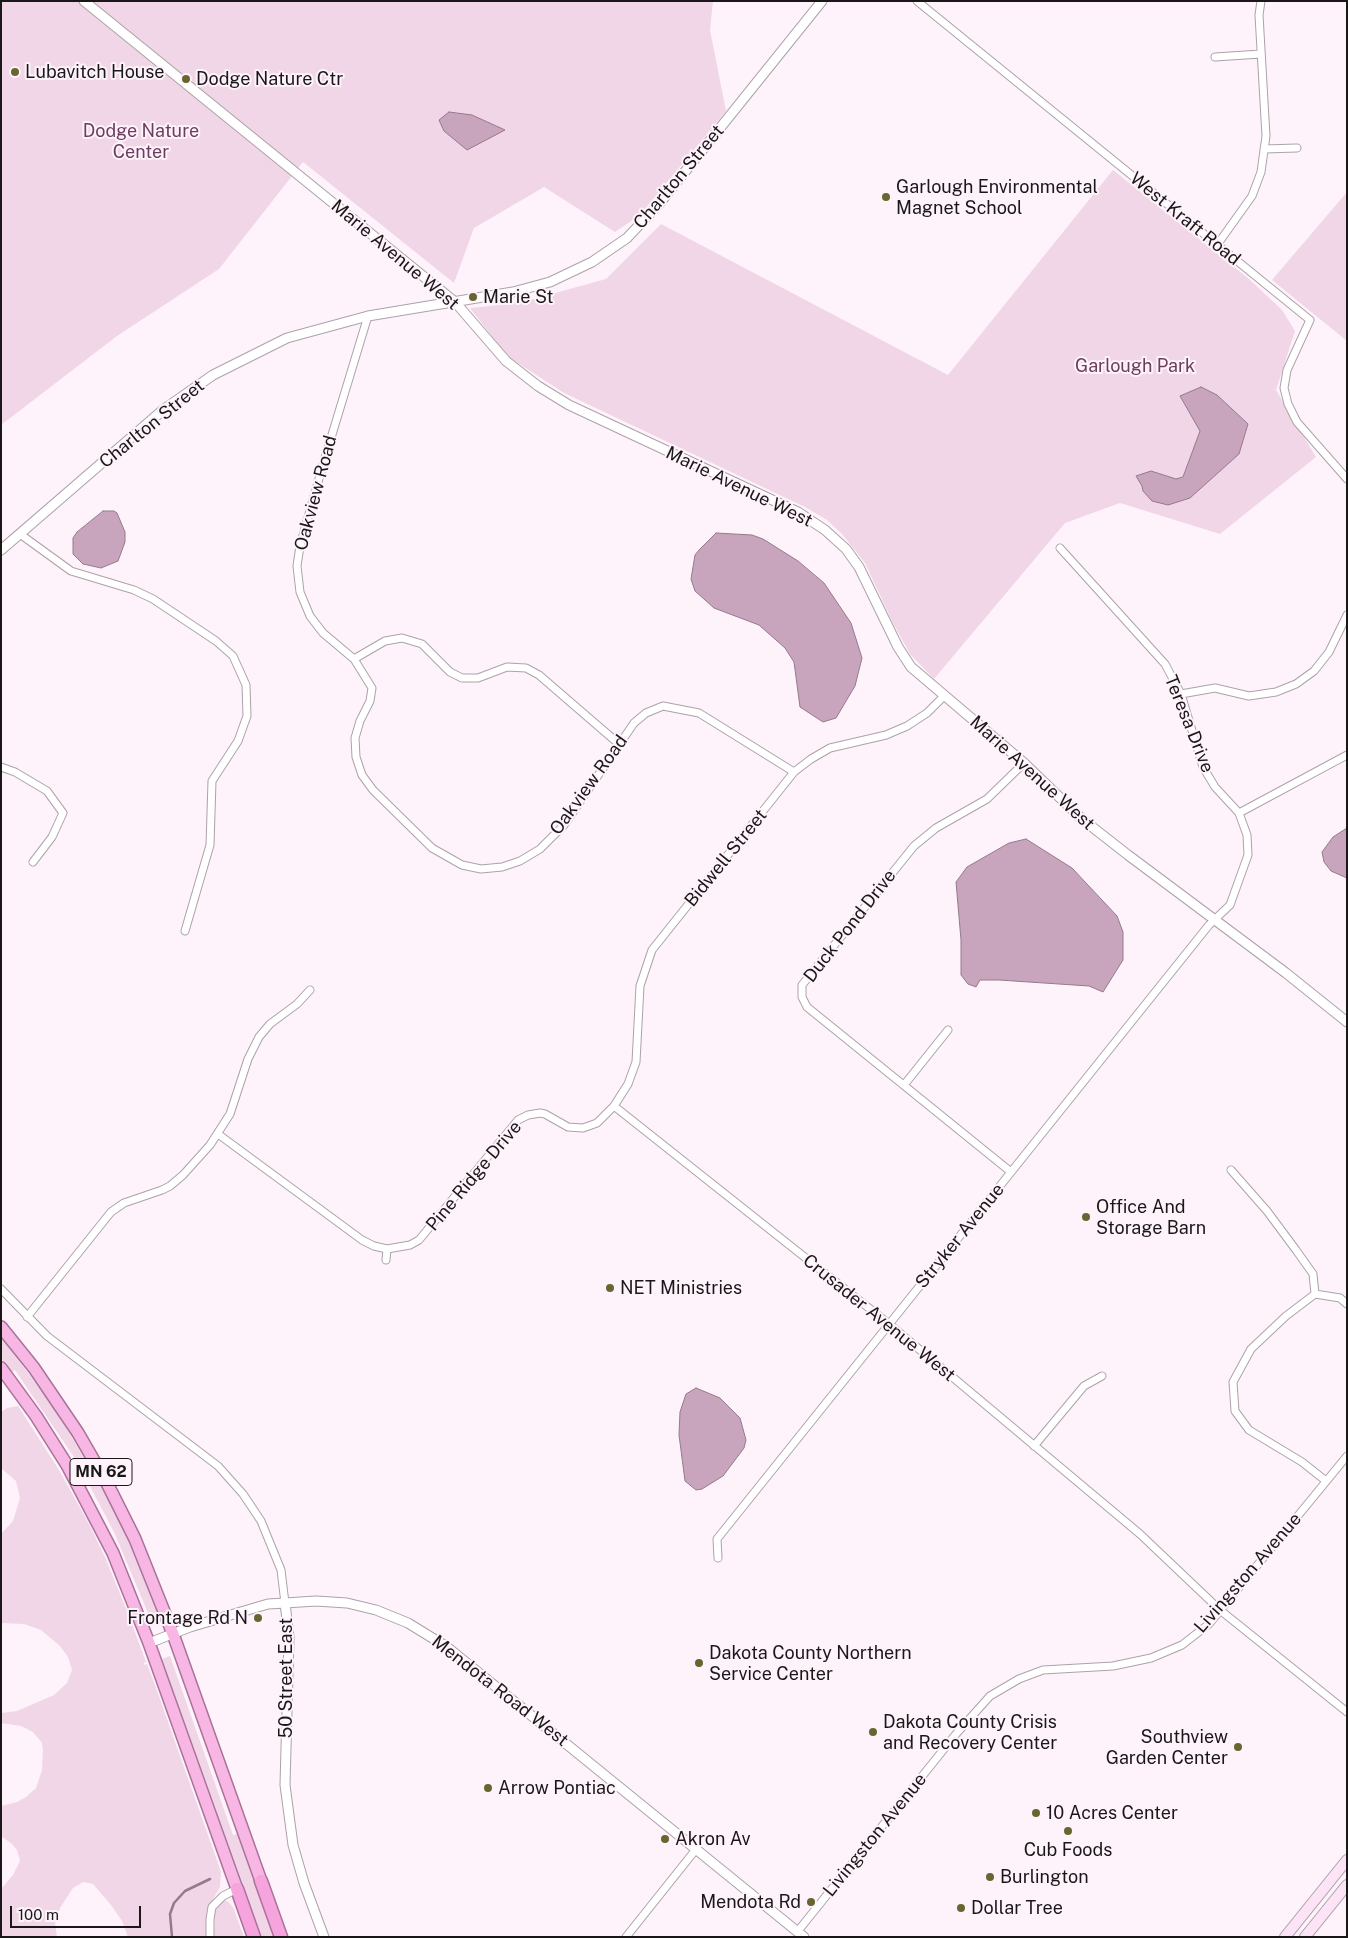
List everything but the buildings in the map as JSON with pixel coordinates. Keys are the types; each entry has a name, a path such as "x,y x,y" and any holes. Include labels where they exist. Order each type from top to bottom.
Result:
{"highway":[{"name":"MN 62","path":"1,1327 57,1400 104,1476 135,1539 173,1634 281,1937"},
{"name":"MN 62","path":"1,1368 40,1421 78,1483 113,1553 149,1643 254,1937"}],"main road":[{"path":"1285,1937 1347,1860"},
{"path":"1307,1935 1347,1885"},
{"path":"1305,1912 1307,1935"}],"street":[{"name":"Marie Avenue West","path":"84,1 455,302 506,361 551,395 617,428 798,512 825,530 846,550 859,567 898,647 908,663 1024,763 1082,819 1128,856 1286,973 1347,1022"},
{"name":"Charlton Street","path":"1,550 163,410 213,375 287,338 368,316 513,292 550,282 592,262 627,238 659,204 822,1"},
{"name":"West Kraft Road","path":"917,1 1310,320 1286,370 1284,388 1288,404 1297,422 1347,479"},
{"path":"1217,245 1252,196 1261,172 1266,136 1259,15 1261,1"},
{"path":"1215,57 1261,54"},
{"path":"1264,149 1297,148"},
{"name":"Oakview Road","path":"368,316 324,461 300,546 297,566 300,592 310,616 323,633 354,659 372,688 370,701 360,721 355,738 356,757 362,775 373,790 432,848 462,865 481,869 502,868 520,861 540,849 564,825 634,723 646,713 663,706 699,713 794,772"},
{"path":"20,534 71,571 134,590 154,599 216,641 233,656 246,685 247,716 238,741 212,782 210,845 185,931"},
{"name":"Teresa Drive","path":"1060,548 1165,664 1181,694 1203,767 1216,787 1239,814 1247,835 1248,855 1230,905 1214,919"},
{"path":"1181,694 1215,688 1249,696 1276,692 1296,684 1314,671 1329,652 1347,615"},
{"path":"354,659 385,641 402,638 422,644 450,672 462,678 478,678 507,667 526,668 539,676 620,744"},
{"name":"Bidwell Street","path":"614,1106 628,1084 636,1062 640,986 652,950 794,772 830,748 886,734 907,726 927,713 944,696"},
{"path":"1239,814 1347,755"},
{"name":"Duck Pond Drive","path":"1011,1172 807,1007 802,997 802,986 914,846 936,828 987,799 1024,763"},
{"path":"1,767 15,772 47,791 63,813 52,838 33,862"},
{"name":"Stryker Avenue","path":"718,1558 718,1539 1214,919"},
{"path":"27,1317 111,1212 124,1203 170,1186 183,1175 218,1134 233,1108 248,1059 259,1037 270,1024 297,1004 310,990"},
{"path":"904,1085 948,1030"},
{"name":"Pine Ridge Drive","path":"218,1134 362,1240 374,1246 387,1249 410,1246 419,1240 514,1125 523,1117 540,1113 568,1127 583,1128 597,1123 614,1106"},
{"name":"Crusader Avenue West","path":"614,1106 889,1324 1140,1534 1220,1610 1347,1712"},
{"path":"1231,1170 1267,1211 1313,1274 1315,1294"},
{"path":"386,1260 387,1249"},
{"name":"50 Street East","path":"1,1289 47,1336 218,1466 243,1494 261,1521 281,1570 285,1603 288,1637 285,1785 293,1845 304,1883 324,1937"},
{"path":"1326,1481 1302,1462 1249,1430 1235,1411 1233,1382 1251,1349 1286,1316 1315,1294 1340,1298 1347,1304"},
{"path":"1034,1446 1084,1386 1102,1376"},
{"name":"Livingston Avenue","path":"801,1934 956,1734 990,1696 1019,1679 1043,1670 1113,1666 1151,1658 1182,1645 1208,1624 1347,1456"},
{"name":"Mendota Road West","path":"149,1643 268,1604 316,1601 346,1603 376,1610 415,1627 447,1647 801,1934"},
{"path":"626,1937 697,1848"},
{"path":"210,1937 212,1907 223,1896 237,1889"}],"green space":[{"name":"Dodge Nature Center","path":"1,1 713,1 710,30 726,111 640,215 615,232 544,187 474,228 454,283 303,162 219,269 117,336 1,425"},
{"name":"Garlough Park","path":"1113,170 1249,279 1282,310 1295,331 1276,390 1316,457 1220,534 1120,503 1065,523 934,679 910,654 865,563 842,534 827,520 805,507 564,393 507,356 470,308 519,303 606,279 661,224 948,375"},
{"path":"1347,192 1347,341 1272,280"},
{"path":"1,1337 51,1404 103,1488 129,1541 152,1596 161,1621 159,1626 153,1625 114,1532 76,1460 15,1370 12,1372 1,1359"},
{"path":"18,1406 59,1470 88,1522 105,1557 127,1611 146,1662 144,1665 147,1664 155,1685 221,1872 220,1887 206,1914 207,1937 128,1937 122,1921 111,1905 93,1884 83,1882 73,1888 60,1908 55,1924 57,1937 1,1937 1,1889 13,1875 20,1861 17,1850 1,1836 1,1806 17,1802 36,1788 42,1770 43,1750 42,1743 33,1732 21,1726 1,1723 1,1713 17,1711 54,1695 67,1683 72,1670 68,1657 60,1646 41,1630 24,1624 1,1623 1,1534 13,1521 20,1498 16,1481 1,1468 1,1412 7,1408"},
{"path":"170,1656 233,1835 237,1834 274,1937 262,1937 162,1659"},
{"path":"227,1901 233,1907 244,1937 214,1937 215,1911 220,1903"}],"shaded area":[{"path":"449,112 472,115 505,130 467,150 444,131 439,120"},
{"path":"1201,387 1217,395 1248,424 1239,454 1190,498 1168,505 1152,501 1143,491 1136,476 1151,471 1176,479 1183,477 1200,431 1180,396"},
{"path":"103,511 114,511 117,513 125,532 125,542 118,561 101,568 83,564 73,554 73,538 77,532"},
{"path":"716,533 752,535 763,539 798,561 824,583 851,623 862,658 855,686 836,718 823,722 800,707 794,662 785,648 759,625 714,608 695,591 691,579 695,555"},
{"path":"1347,828 1347,878 1331,871 1324,862 1322,852 1333,837"},
{"path":"1026,839 1072,868 1117,916 1123,932 1123,960 1103,992 1089,986 999,980 980,980 976,987 968,984 961,975 961,940 956,882 967,867 1009,843"},
{"path":"696,1388 720,1398 740,1418 746,1440 744,1448 723,1476 702,1489 696,1490 685,1481 679,1435 680,1412 686,1394"}],"waterway":[{"path":"172,1937 170,1914 174,1903 185,1891 210,1879"}],"place":[{"name":"Lubavitch House","path":"15,72"},
{"name":"Dodge Nature Ctr","path":"186,79"},
{"name":"Garlough Environmental Magnet School","path":"886,197"},
{"name":"Marie St","path":"473,297"},
{"name":"Office And Storage Barn","path":"1086,1217"},
{"name":"NET Ministries","path":"610,1288"},
{"name":"Frontage Rd N","path":"258,1618"},
{"name":"Dakota County Northern Service Center","path":"699,1663"},
{"name":"Dakota County Crisis and Recovery Center","path":"873,1732"},
{"name":"Southview Garden Center","path":"1238,1747"},
{"name":"Arrow Pontiac","path":"488,1788"},
{"name":"10 Acres Center","path":"1036,1813"},
{"name":"Cub Foods","path":"1068,1831"},
{"name":"Akron Av","path":"665,1839"},
{"name":"Burlington","path":"990,1877"},
{"name":"Mendota Rd","path":"811,1902"},
{"name":"Dollar Tree","path":"961,1908"}]}
